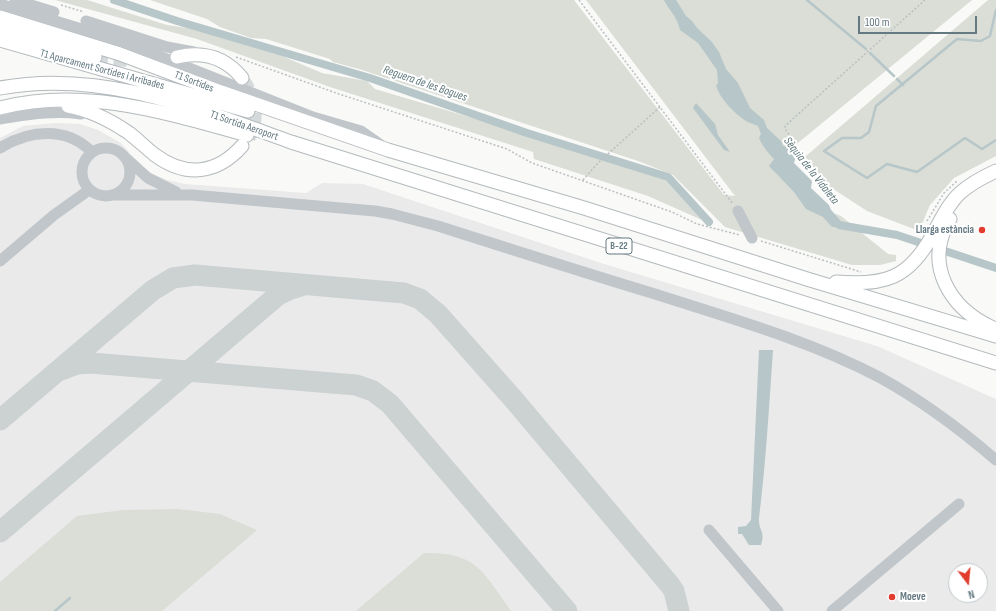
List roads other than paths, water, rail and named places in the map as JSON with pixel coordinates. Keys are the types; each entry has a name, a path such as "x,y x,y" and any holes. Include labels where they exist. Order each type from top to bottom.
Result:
{"main road":[{"name":"T1 Sortides","path":"0,17 120,54 221,92 388,150"},
{"path":"0,28 95,57"},
{"name":"T1 Aparcament Sortides i Arribades","path":"0,40 48,55 217,101 338,142 388,150"},
{"path":"177,57 188,54 209,55 226,62 242,78"},
{"name":"T1 Sortida Aeroport","path":"0,88 48,82 94,85 119,89 187,106 291,142"},
{"name":"T1 Sortida Aeroport","path":"0,108 48,100 114,103 185,118 260,139 291,142"},
{"path":"0,108 52,104 80,108 100,116 130,134 164,161 181,168 198,170 211,168 226,160 242,146"},
{"name":"B-22","path":"291,142 996,363"},
{"name":"B-22","path":"388,150 584,208 807,279 996,336"},
{"path":"996,171 982,177 959,194 944,214 938,234 940,265 947,287 960,307 969,315 996,330"},
{"path":"807,279 866,284 886,280 906,269 923,252 965,200 975,192 996,180"}],"lane":[{"path":"15,0 167,47 209,55"},
{"path":"0,4 124,42 313,117 361,131 388,150"},
{"path":"0,119 38,113 58,112 100,116"},
{"path":"0,148 22,138 55,133 80,142 92,152"},
{"path":"192,195 168,189 158,184 137,170 119,151 113,148 100,148 92,152 84,160 81,172 82,180 89,190 98,195 192,195 392,214 750,324 835,356 879,378 943,418 996,460"},
{"path":"111,195 122,190 127,183 130,172 127,160"},
{"path":"0,261 54,215 89,190"},
{"path":"738,211 752,238"},
{"path":"832,611 959,504"},
{"path":"709,530 778,611"}],"waterway":[{"name":"Reguera de les Bogues","path":"114,0 177,21 370,78 527,133 668,177 709,222"},
{"path":"807,0 866,49"},
{"path":"996,10 990,36 981,41 957,39 876,106 869,132 861,138 842,138 824,151 867,178 887,164 917,172 965,138 982,149 996,140"},
{"path":"870,53 894,76"},
{"path":"897,79 903,85"},
{"name":"Sèquia de la Vidaleta","path":"826,210 839,225 897,235 996,268"},
{"path":"55,611 70,598"}],"tunnel":[{"path":"95,57 132,61"},
{"path":"242,78 251,92 255,107 255,122 249,138"}],"place":[{"name":"Llarga estància","path":"982,230"},
{"name":"Moeve","path":"892,597"}]}
